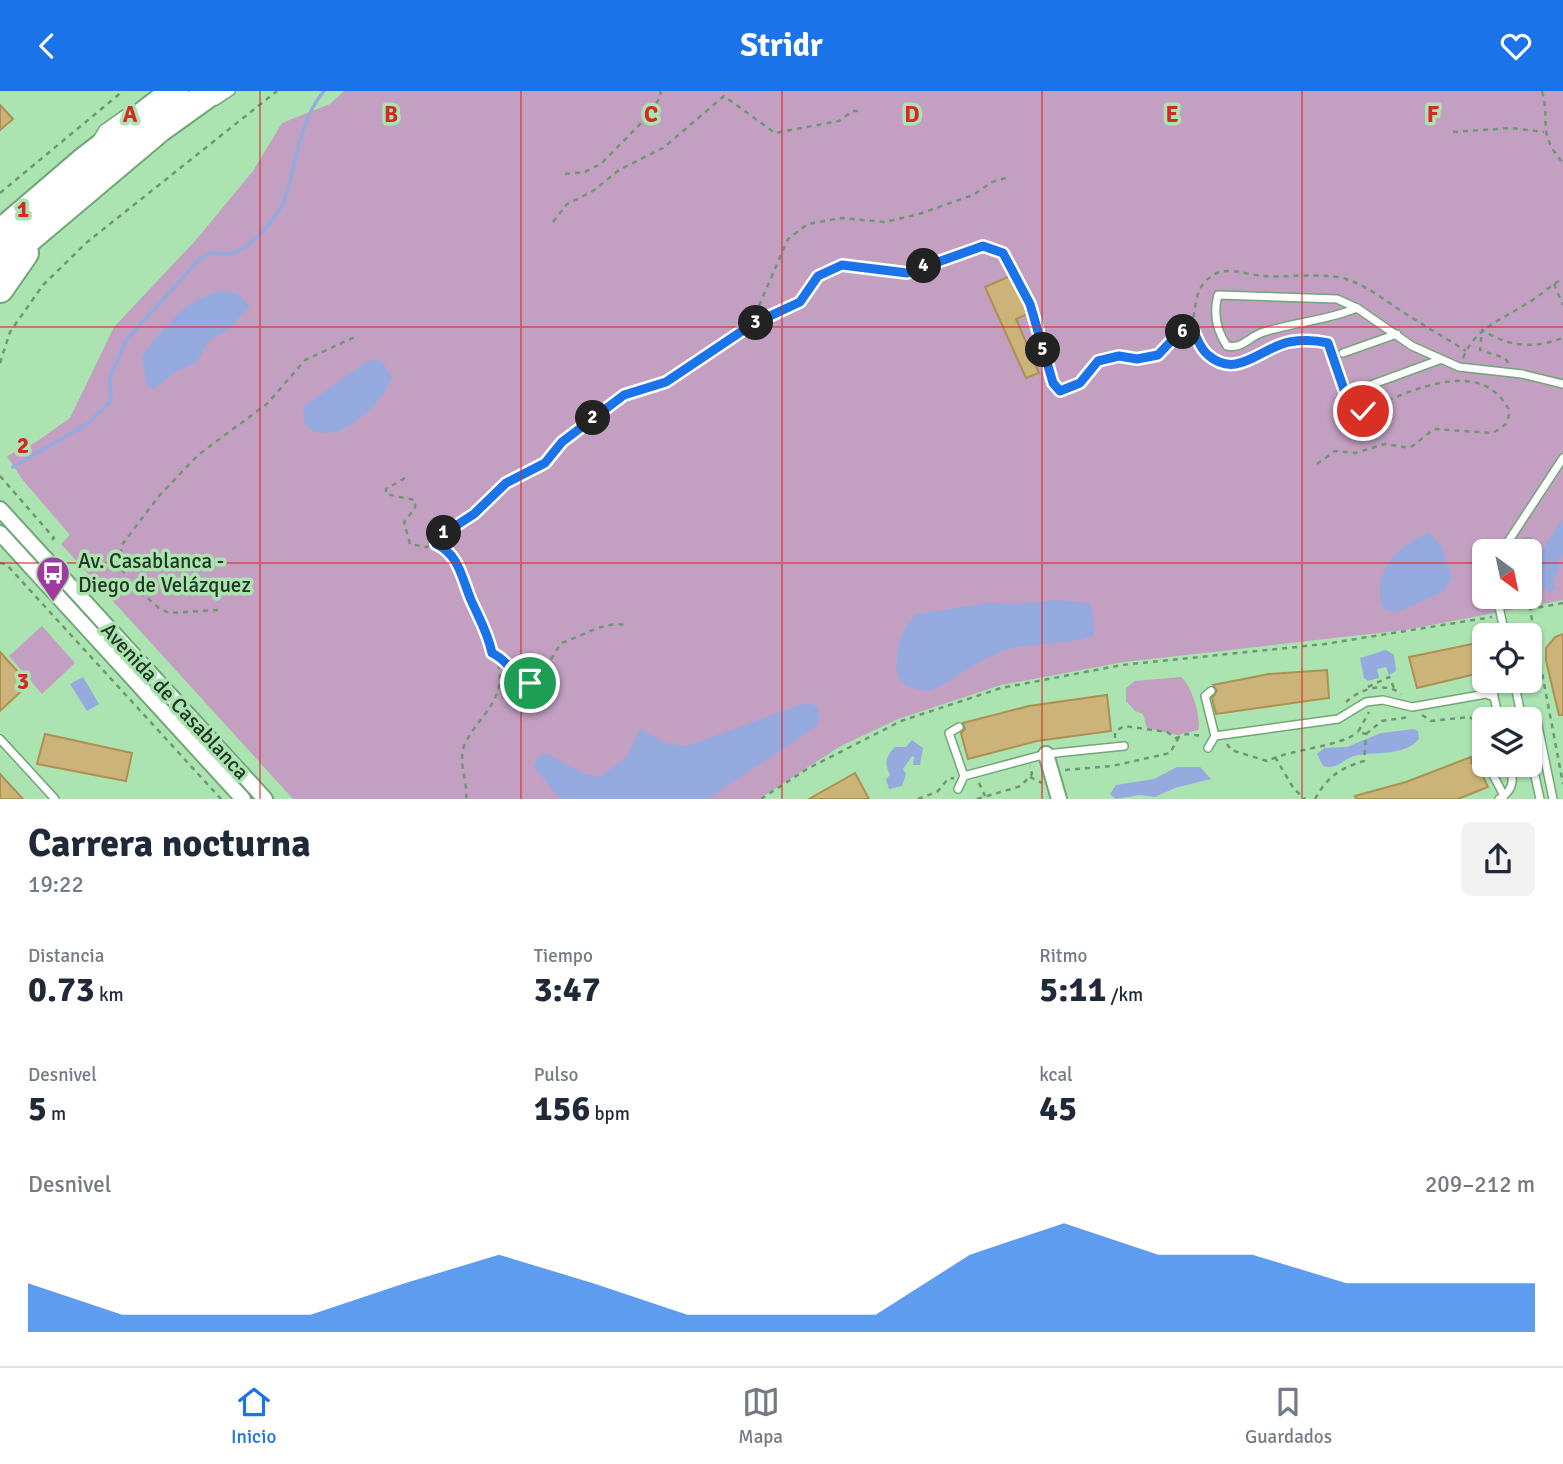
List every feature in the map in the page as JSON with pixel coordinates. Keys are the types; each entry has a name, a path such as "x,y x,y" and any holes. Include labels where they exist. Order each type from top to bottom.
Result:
{"highway":[{"path":"0,233 84,161 170,98 212,91"},
{"path":"0,263 91,184 170,98"},
{"path":"0,289 44,226"}],"street":[{"name":"Avenida de Casablanca","path":"0,509 265,799"},
{"name":"Avenida de Casablanca","path":"0,534 243,799"},
{"path":"1046,754 1059,799"}],"lane":[{"path":"170,98 207,108 231,91"},
{"path":"84,161 103,129 133,107"},
{"path":"1357,308 1260,333 1236,348 1227,346 1219,334 1216,304 1218,295 1227,293 1275,299 1337,299 1357,308 1439,360 1459,367 1563,384"},
{"path":"1343,353 1397,334"},
{"path":"1357,390 1439,360"},
{"path":"1510,539 1563,458"},
{"path":"1211,691 1205,696 1211,742 1224,734 1338,719 1371,701 1383,700 1412,707 1486,694 1494,697"},
{"path":"1494,693 1496,707"},
{"path":"958,789 964,776 949,733 959,727"},
{"path":"0,739 55,799"},
{"path":"964,776 1046,754 1124,746"},
{"path":"1542,749 1553,799"},
{"path":"1493,777 1501,798"},
{"path":"1501,798 1514,780 1513,777"},
{"path":"1535,777 1540,799"}],"path":[{"path":"0,193 123,91"},
{"path":"0,363 10,332 43,285 86,243 277,91"},
{"path":"565,174 585,172 602,163 648,116 661,96 660,91"},
{"path":"1542,91 1544,132 1549,147 1563,163"},
{"path":"552,222 567,204 593,191 619,170 663,148 724,96 775,133 839,121 853,111 862,111"},
{"path":"1453,132 1511,128 1544,132"},
{"path":"751,325 788,239 808,225 841,218 885,222 919,214 973,195 992,181 1009,177"},
{"path":"436,544 437,538 474,514 506,483 545,463 562,442 624,395 666,382 751,325 800,302 818,276 842,265 907,273 983,246 1003,253 1013,268 1037,325 1053,383 1060,391 1080,383 1098,361 1119,356 1137,359 1158,355 1175,337 1191,327 1206,354 1233,366 1259,357 1287,342 1317,340 1328,343 1350,407 1355,411 1458,379 1491,388 1504,400 1510,412 1506,424 1493,433 1434,429 1410,448 1385,444 1346,454 1335,451 1317,464"},
{"path":"1459,367 1465,351 1482,330 1563,278"},
{"path":"1554,284 1563,305"},
{"path":"1482,330 1503,343 1526,347 1563,338"},
{"path":"1482,330 1480,350 1505,358 1508,362 1508,373"},
{"path":"218,611 169,613 159,608 127,580 121,566 121,546 159,496 198,455 268,403 305,360 356,336"},
{"path":"0,476 54,538 47,544"},
{"path":"405,478 386,489 386,493 415,500 415,508 404,523 410,544 419,547 436,544 444,548 459,567 471,601 488,633 497,663 500,684 485,716 464,747 461,759 466,799"},
{"path":"0,563 6,564 221,799"},
{"path":"1563,603 1530,609 1563,784"},
{"path":"761,799 807,769 901,721 1001,688 1109,667 1325,644 1492,616 1494,623"},
{"path":"492,653 503,657 523,680 530,683 538,681 561,643 583,636 598,627 626,625"},
{"path":"1368,688 1389,677 1395,690"},
{"path":"1224,734 1231,750 1267,761 1342,740 1358,732 1370,711 1371,701"},
{"path":"1420,705 1423,717"},
{"path":"1366,734 1382,721 1423,717 1438,721 1472,719"},
{"path":"1115,747 1115,732 1124,726 1179,737 1203,736 1211,742"},
{"path":"1358,732 1366,734"},
{"path":"1315,799 1325,781 1366,758 1366,734"},
{"path":"1065,770 1149,759 1170,753 1179,737"},
{"path":"1275,757 1294,789 1305,799"},
{"path":"977,799 1021,786 1032,774 1029,759"},
{"path":"974,774 985,796"},
{"path":"918,799 937,792 948,779 964,776"}],"shaded area":[{"path":"344,91 1563,91 1563,600 1542,604 1542,539 1472,539 1472,609 1516,609 1405,630 1124,662 1001,685 898,719 839,747 759,799 293,799 61,544 70,535 22,479 7,456 36,442 70,418 114,327 195,241 253,171 282,123 330,104"},
{"path":"42,626 75,663 42,694 9,656"},
{"path":"1181,677 1195,702 1198,730 1177,735 1147,728 1143,714 1135,711 1126,701 1126,688 1135,681"}],"water":[{"path":"220,291 237,293 250,306 227,330 209,341 196,363 178,370 154,389 147,386 142,356 175,316 195,302"},
{"path":"376,359 384,364 392,378 370,409 344,429 335,432 318,432 306,424 303,417 304,406 366,362"},
{"path":"1563,519 1563,557 1560,555 1559,570 1553,581 1556,589 1549,592 1542,585 1542,552"},
{"path":"1428,533 1442,546 1452,578 1443,592 1395,613 1384,609 1380,585 1389,563 1406,545"},
{"path":"1060,600 1089,603 1093,613 1094,635 1073,641 1009,649 927,692 906,686 900,680 896,668 899,642 906,626 916,614 988,603"},
{"path":"1386,650 1394,655 1396,671 1389,675 1386,667 1377,669 1379,678 1368,681 1364,678 1360,658"},
{"path":"83,677 99,704 87,711 70,684"},
{"path":"805,703 814,705 819,711 818,725 708,799 560,799 534,767 537,757 546,753 581,773 599,777 627,757 640,729 665,743 687,746"},
{"path":"1414,729 1418,731 1419,739 1405,749 1354,756 1336,766 1328,767 1323,766 1317,754 1324,748 1347,747 1381,733"},
{"path":"912,740 923,748 920,765 913,765 912,756 903,769 906,774 902,786 889,789 886,779 890,775 888,757 895,747 906,747"},
{"path":"1177,767 1200,767 1211,779 1175,788 1155,797 1140,795 1116,799 1110,794 1116,785 1154,779"}],"building":[{"path":"0,105 13,119 0,130"},
{"path":"1010,276 1028,314 1016,319 1039,373 1026,378 985,287"},
{"path":"1563,634 1563,715 1559,715 1546,661 1546,648 1555,637"},
{"path":"1472,644 1472,675 1417,688 1409,657"},
{"path":"0,652 29,684 0,711"},
{"path":"1327,670 1329,698 1216,714 1212,698 1217,691 1213,685 1269,674"},
{"path":"1107,695 1111,731 1037,741 968,759 961,733 965,729 963,723 1029,706"},
{"path":"45,734 132,753 126,781 37,764"},
{"path":"1471,757 1472,777 1483,777 1488,787 1458,799 1356,799 1355,796 1406,782"},
{"path":"855,773 869,799 809,799"},
{"path":"0,774 23,799 0,799"}],"waterway":[{"path":"13,467 87,424 111,401 110,377 126,340 199,260 211,252 230,254 241,249 266,228 284,202 304,127 324,91"}],"place":[{"name":"Av. Casablanca - Diego de Velázquez","path":"53,603"}],"route":[{"path":"530,683 523,680 503,657 492,653 488,633 471,601 459,567 451,555 436,544 437,538 450,528 463,523 506,483 545,463 562,442 612,407 624,395 666,382 751,325 800,302 818,276 842,265 869,266 907,273 983,246 1003,253 1030,304 1045,361 1053,383 1060,391 1080,383 1098,361 1119,356 1137,359 1158,355 1168,348 1175,337 1191,327 1206,354 1233,366 1259,357 1287,342 1317,340 1328,343 1350,407 1355,411 1363,411"}]}
